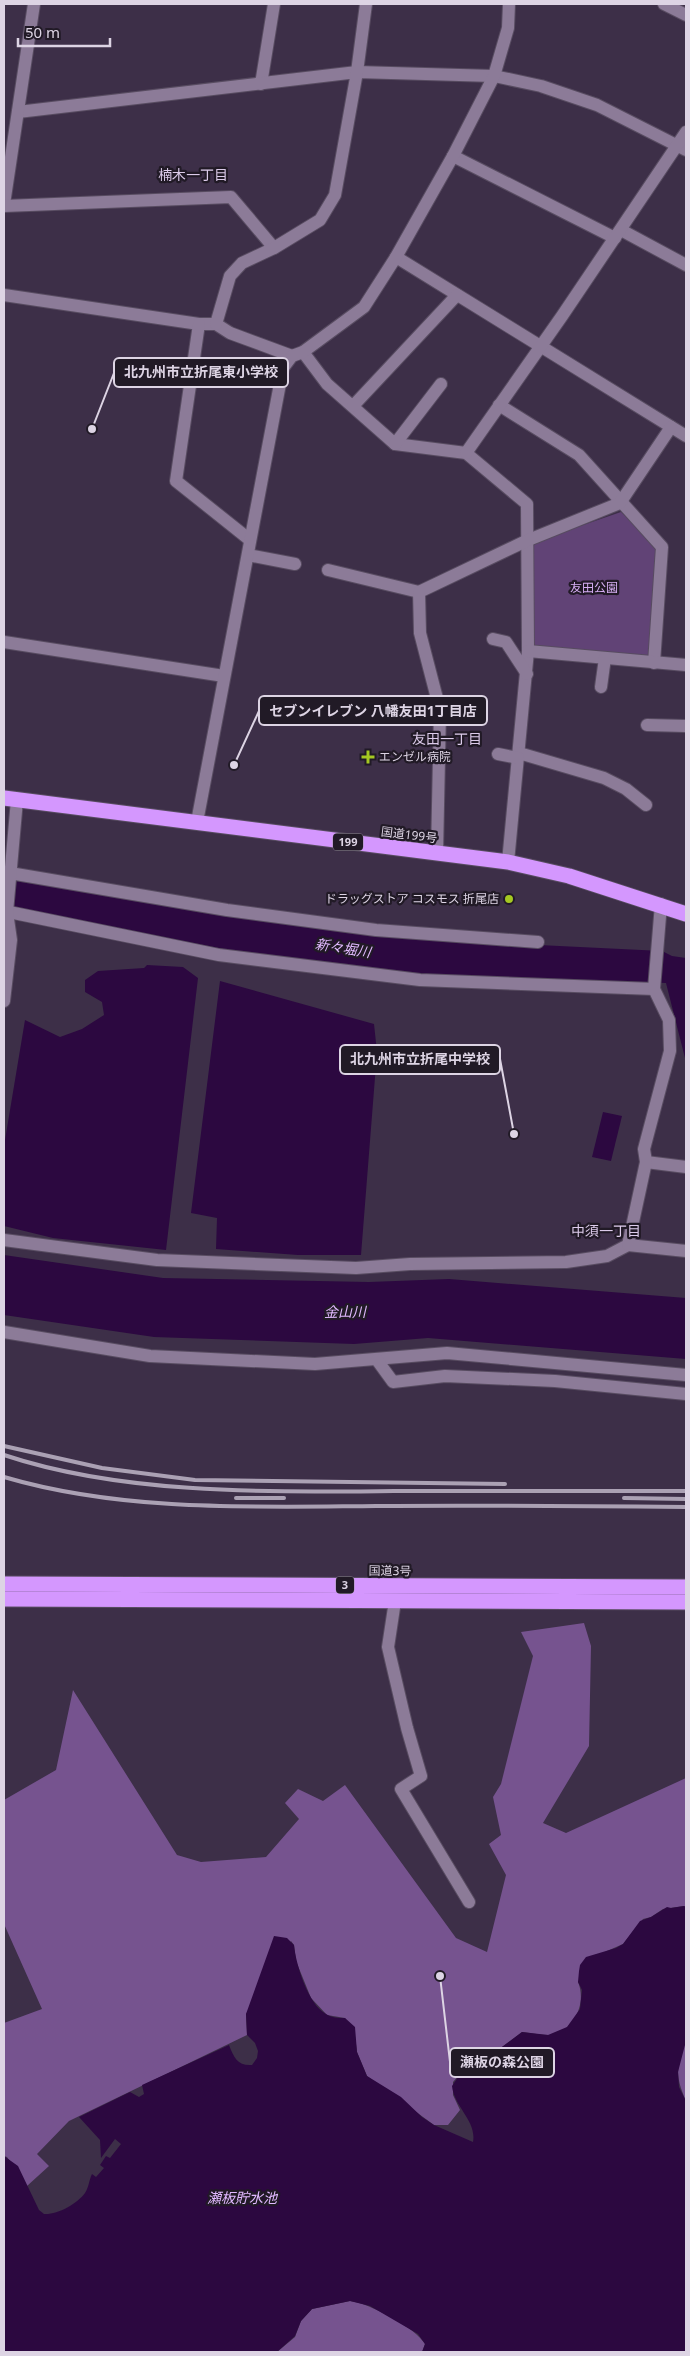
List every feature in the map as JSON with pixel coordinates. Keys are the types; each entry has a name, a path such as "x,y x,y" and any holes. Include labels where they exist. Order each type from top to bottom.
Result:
{"highway":[{"name":"国道199号","path":"10,799 508,862 569,876 661,904 686,914"},
{"name":"国道3号","path":"4,1584 686,1587"},
{"name":"3","path":"4,1599 686,1602"}],"street":[{"path":"34,4 4,205 231,197 274,248"},
{"path":"261,84 274,4"},
{"path":"216,324 230,276 242,262 274,248 320,220 335,194 357,72 366,4"},
{"path":"196,822 283,368 298,354 364,306 396,257 453,156 494,76 508,28 509,4"},
{"path":"664,4 686,15"},
{"path":"18,112 357,72 494,76 542,86 597,105 682,148"},
{"path":"466,453 618,234 682,148 686,132"},
{"path":"453,156 686,265"},
{"path":"396,257 686,436"},
{"path":"4,295 199,324 216,324 230,333 298,354 327,384 395,444 466,453 527,504 527,674 508,862"},
{"path":"352,406 457,295"},
{"path":"199,324 176,481 250,540"},
{"path":"395,444 441,384"},
{"path":"499,405 579,455 620,503 662,547 654,663"},
{"path":"328,570 420,592 526,541 620,503 670,427"},
{"path":"248,555 295,564"},
{"path":"420,592 420,633 440,710 437,853"},
{"path":"493,639 506,642 527,674"},
{"path":"4,646 224,676"},
{"path":"528,651 654,663 686,664"},
{"path":"601,687 604,658"},
{"path":"647,725 686,726"},
{"path":"498,754 519,756 604,778 626,789 646,805"},
{"path":"4,1001 11,940 5,911 10,799"},
{"path":"7,872 227,910 376,930 538,942"},
{"path":"628,1245 646,1162 644,1149 670,1051 669,1020 654,989 661,904"},
{"path":"5,911 219,955 410,978 654,989"},
{"path":"646,1162 686,1167"},
{"path":"4,1240 157,1260 356,1268 410,1264 566,1262 607,1256 628,1245 686,1251"},
{"path":"4,1332 150,1356 315,1364 447,1353 686,1375"},
{"path":"377,1360 392,1382 445,1376 564,1382 686,1394"},
{"path":"395,1601 388,1647 407,1728 421,1776 401,1789 469,1902"}],"green space":[{"name":"友田公園","path":"621,512 659,548 652,658 539,650 534,644 531,543"}],"shaded area":[{"path":"584,1623 591,1646 589,1746 543,1823 566,1833 686,1778 686,1907 663,1909 651,1917 643,1919 623,1944 607,1951 578,1982 581,1999 579,2007 572,2022 566,2028 550,2035 522,2032 483,2061 470,2062 453,2082 453,2095 460,2110 448,2125 434,2125 367,2076 357,2052 355,2036 345,2018 327,2015 311,1998 296,1961 294,1945 291,1941 246,2014 247,2035 69,2121 37,2154 49,2166 27,2186 7,2157 4,2156 4,2023 42,2009 4,1924 4,1800 56,1770 73,1690 177,1855 201,1862 266,1857 299,1819 285,1803 298,1789 323,1801 345,1785 456,1938 487,1952 506,1875 489,1844 501,1835 493,1797 501,1784 533,1656 521,1632"},
{"path":"686,2041 686,2101 680,2085 678,2071"},
{"path":"350,2301 380,2311 412,2331 425,2344 422,2352 277,2352 295,2337 301,2321 312,2309"}],"water":[{"name":"新々堀川","path":"4,878 418,939 662,951 672,956 686,958 686,1062 666,983 411,974 229,950 4,906"},
{"path":"147,965 183,967 198,978 166,1250 53,1238 4,1226 4,1146 25,1020 60,1037 82,1029 104,1015 102,1002 85,992 85,980 98,971 144,968"},
{"path":"220,981 374,1024 377,1052 361,1255 298,1255 216,1249 217,1218 191,1213"},
{"path":"603,1112 622,1116 611,1161 592,1157"},
{"name":"金山川","path":"4,1255 163,1278 369,1282 449,1279 686,1298 686,1359 428,1338 354,1344 154,1337 4,1315"},
{"name":"瀬板貯水池","path":"667,1907 686,1907 686,2041 678,2072 679,2087 686,2101 686,2352 422,2352 425,2344 418,2334 370,2306 350,2301 312,2309 301,2321 295,2336 277,2352 4,2352 4,2156 18,2166 39,2210 44,2214 61,2211 81,2197 86,2191 92,2174 96,2177 104,2168 100,2165 106,2156 110,2158 121,2144 115,2139 101,2158 100,2140 79,2117 130,2092 139,2097 144,2094 142,2085 229,2045 240,2063 252,2065 257,2058 258,2051 255,2043 247,2035 246,2014 274,1936 287,1938 294,1945 297,1963 308,1993 320,2009 331,2016 345,2018 355,2027 357,2052 367,2076 401,2097 422,2117 434,2125 473,2142 472,2127 457,2101 452,2086 467,2064 483,2061 522,2032 548,2035 567,2027 580,2009 582,1990 578,1982 579,1971 580,1965 586,1957 623,1944 640,1921 651,1917"}],"railway":[{"path":"4,1446 102,1468 195,1480 505,1484"},
{"path":"4,1455 50,1468 98,1478 147,1484 247,1491 686,1491"},
{"path":"4,1477 49,1488 95,1496 188,1505 283,1507 686,1507"},
{"path":"236,1498 284,1498"},
{"path":"624,1498 686,1499"}],"place":[{"name":"北九州市立折尾東小学校","path":"92,429"},
{"name":"エンゼル病院","path":"368,757"},
{"name":"セブンイレブン 八幡友田1丁目店","path":"234,765"},
{"name":"ドラッグストア コスモス 折尾店","path":"509,899"},
{"name":"北九州市立折尾中学校","path":"514,1134"},
{"name":"瀬板の森公園","path":"440,1976"}],"district":[{"name":"楠木一丁目","path":"193,175"},
{"name":"友田一丁目","path":"447,739"},
{"name":"中須一丁目","path":"606,1231"}]}
